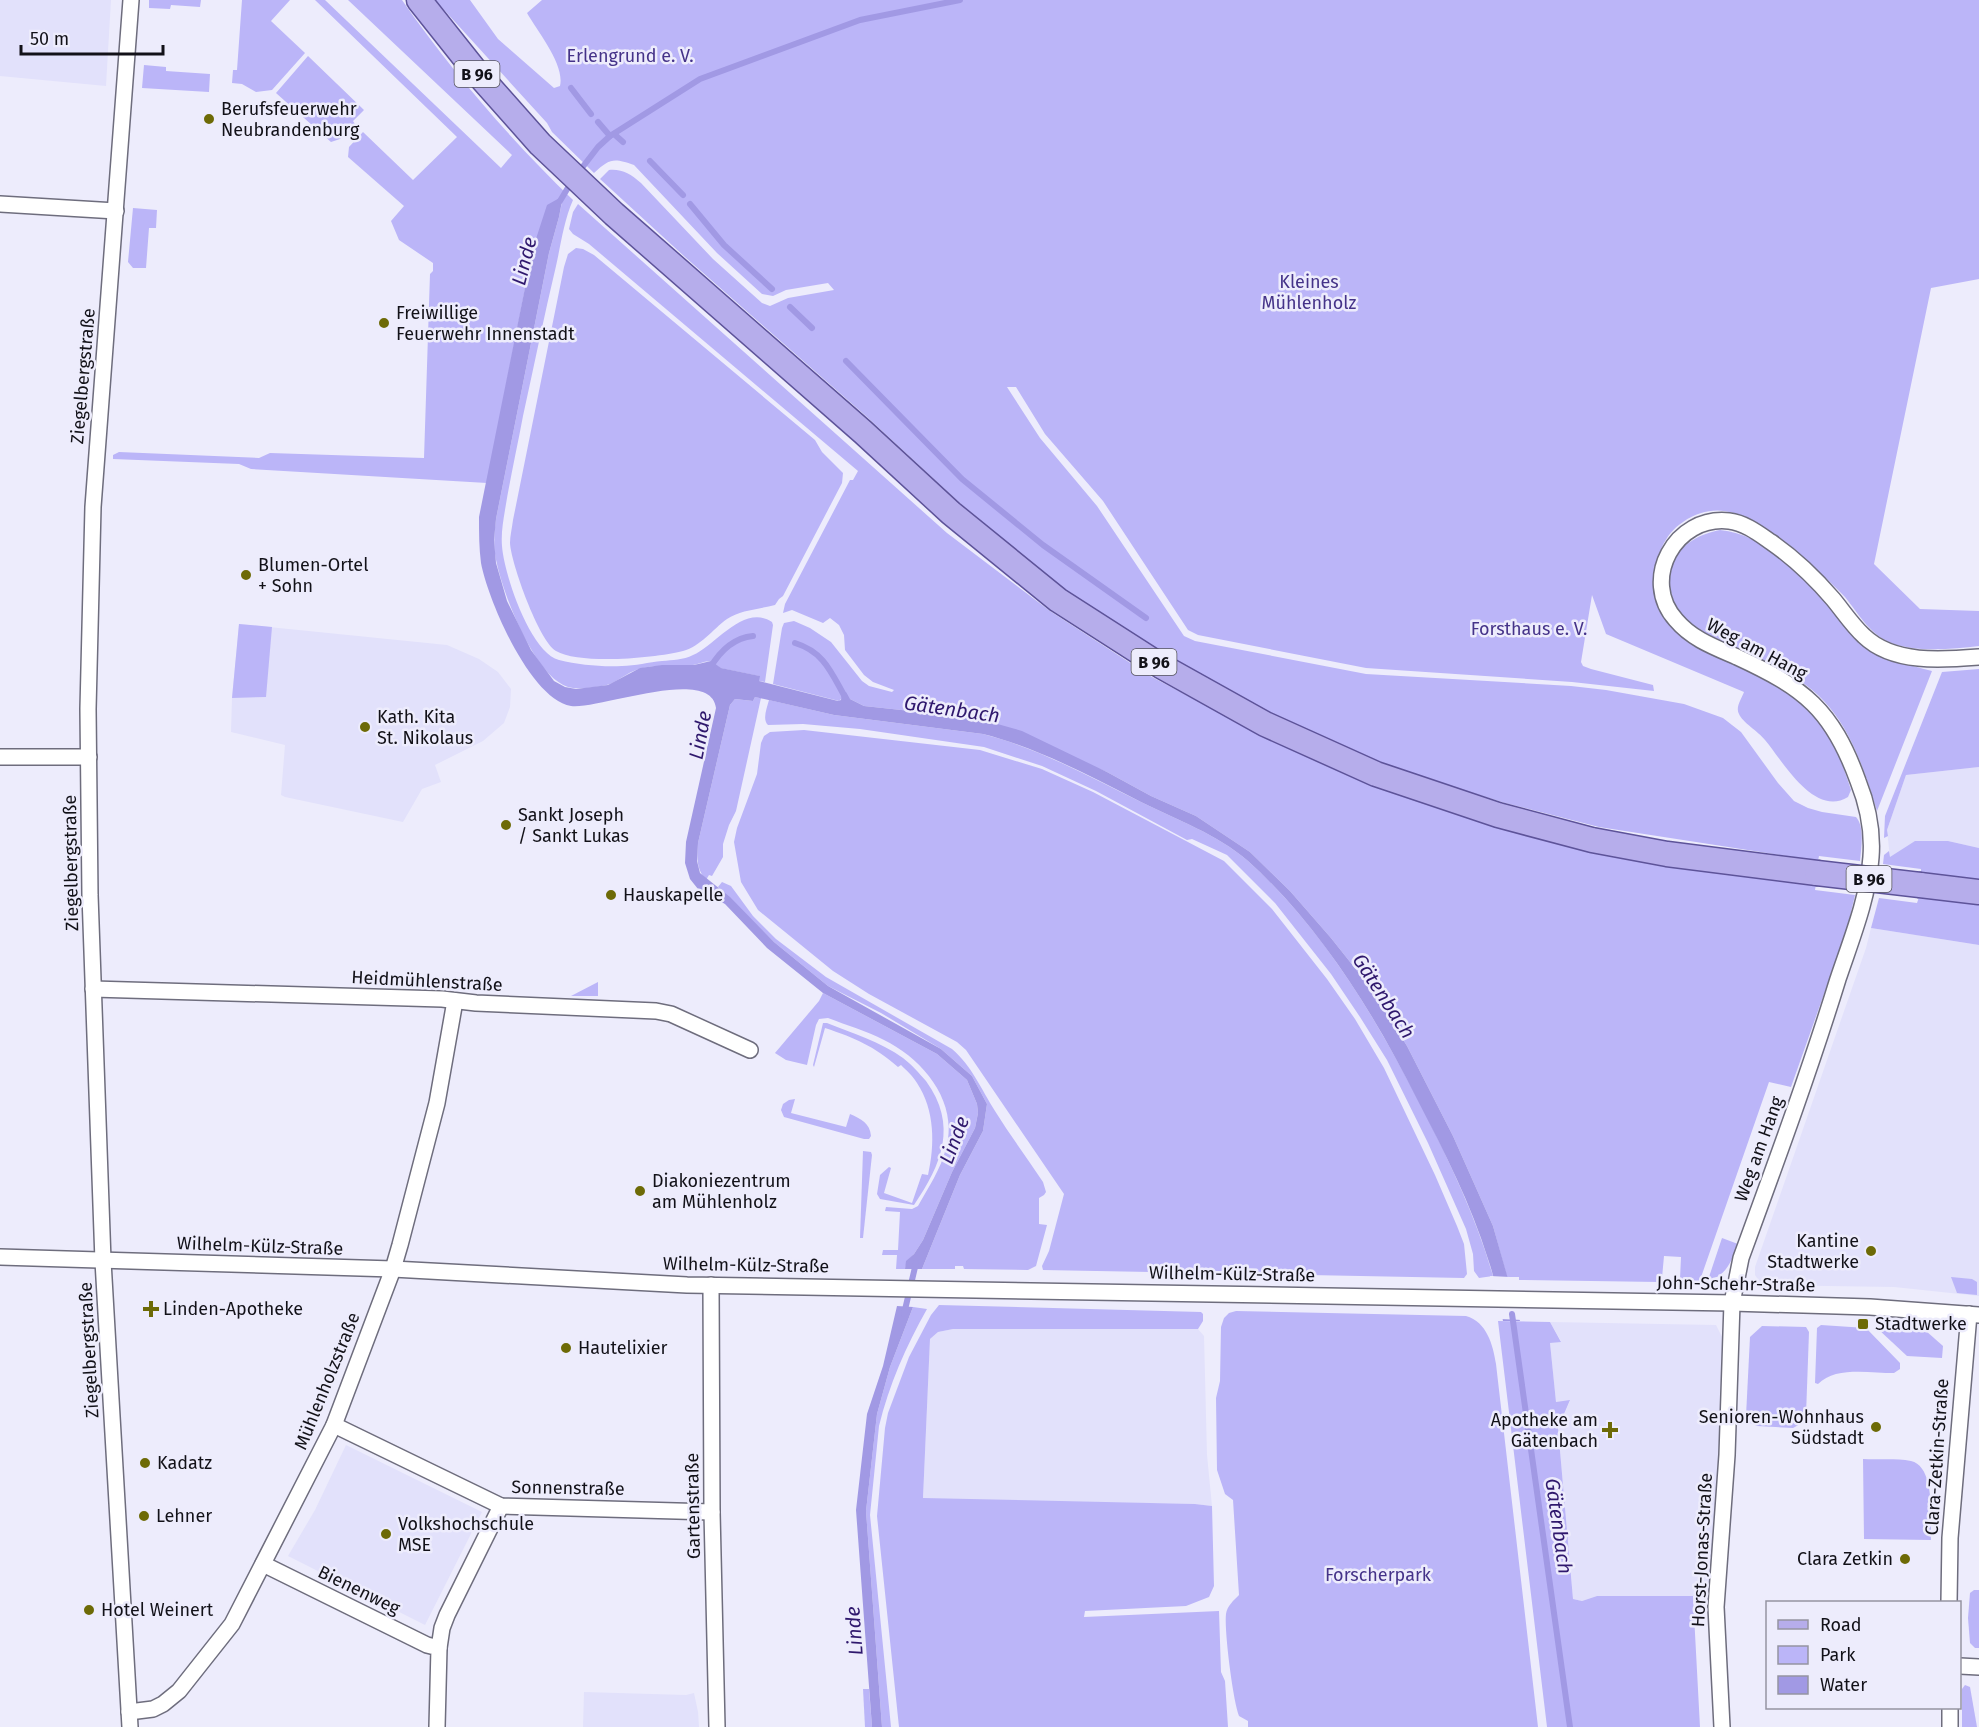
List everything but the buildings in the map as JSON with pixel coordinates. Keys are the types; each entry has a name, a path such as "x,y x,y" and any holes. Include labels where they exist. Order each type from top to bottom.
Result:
{"main road":[{"name":"B 96","path":"419,0 477,73 540,144 614,214 863,432 951,513 1058,600 1161,666 1265,724 1376,774 1509,818 1592,840 1667,854 1979,892"}],"street":[{"name":"Ziegelbergstraße","path":"129,1720 103,1261 93,989 89,626 93,507 132,0"},
{"path":"0,204 116,211"},
{"name":"Weg am Hang","path":"1732,1303 1741,1258 1821,1034 1864,898 1871,861 1871,832 1859,783 1845,748 1825,715 1799,690 1758,667 1692,637 1673,618 1664,597 1662,578 1665,560 1673,544 1696,525 1709,521 1737,522 1754,530 1802,567 1831,596 1865,637 1885,649 1911,657 1938,660 1979,657"},
{"path":"0,757 89,757"},
{"name":"Heidmühlenstraße","path":"93,989 455,1001 656,1011 671,1014 750,1050"},
{"name":"Mühlenholzstraße","path":"129,1720 163,1704 179,1691 232,1624 334,1425 393,1269 437,1103 455,1001"},
{"name":"Wilhelm-Külz-Straße","path":"0,1257 393,1269 711,1285 1491,1298"},
{"name":"Gartenstraße","path":"711,1285 712,1512 717,1727"},
{"name":"John-Schehr-Straße","path":"1491,1298 1870,1307 1974,1315"},
{"name":"Horst-Jonas-Straße","path":"1722,1727 1716,1607 1727,1455 1732,1303"},
{"name":"Clara-Zetkin-Straße","path":"1949,1601 1950,1538 1974,1315"},
{"name":"Sonnenstraße","path":"334,1425 501,1506 712,1512"},
{"path":"436,1727 442,1628 501,1506"},
{"name":"Bienenweg","path":"263,1564 427,1645 439,1648"},
{"path":"1961,1666 1979,1667"},
{"path":"1950,1709 1950,1727"}],"shaded area":[{"path":"0,0 111,0 106,86 0,76"},
{"name":"Kath. Kita St. Nikolaus","path":"239,624 447,645 479,659 498,672 511,689 510,707 504,723 483,741 435,765 441,782 422,789 403,822 285,797 281,795 285,745 231,732"},
{"path":"1979,767 1979,848 1948,841 1890,858 1887,830 1906,775"},
{"path":"1871,928 1979,945 1979,1296 1894,1287 1765,1285 1755,1275 1755,1267"},
{"path":"1550,1322 1716,1325 1723,1339 1718,1492 1710,1596 1597,1596 1582,1601 1573,1599 1558,1428 1570,1401 1556,1402 1550,1343 1561,1341"},
{"path":"953,1329 1198,1329 1204,1336 1207,1455 1212,1506 923,1499 930,1339 938,1332"},
{"name":"Volkshochschule MSE","path":"346,1445 482,1512 425,1625 288,1556 315,1510"},
{"path":"584,1692 686,1695 694,1693 699,1727 583,1727"}],"green space":[{"path":"149,0 201,0 200,7 171,5 170,9 149,8"},
{"path":"242,0 290,0 271,21 305,53 272,90 256,92 242,84 232,83 233,70 237,70"},
{"path":"315,0 325,0 501,168 512,155 348,0 402,0 483,104 573,200 563,232 523,416 502,532 504,559 513,592 538,643 548,654 559,660 574,663 614,666 678,660 702,650 740,622 751,618 761,618 772,622 773,625 765,682 759,681 759,676 720,668 711,661 706,661 693,665 643,668 610,684 592,688 573,688 560,683 547,671 535,655 515,616 496,558 495,525 549,253 563,197 533,248 487,483 251,469 239,464 113,459 113,455 119,452 259,458 270,453 424,458 430,274 433,271 433,263 399,240 391,221 404,206 348,157 349,147 363,132 413,180 457,137"},
{"name":"Kleines Mühlenholz","path":"435,0 470,0 498,39 554,88 560,86 555,59 527,13 542,0 1979,0 1979,279 1931,288 1874,564 1920,609 1979,611 1979,646 1922,649 1889,642 1870,628 1845,597 1819,572 1766,530 1740,515 1726,511 1713,511 1698,514 1676,527 1662,547 1655,572 1655,589 1666,618 1692,645 1779,688 1800,702 1819,720 1834,745 1851,790 1848,797 1835,801 1823,800 1800,784 1762,737 1741,717 1738,708 1744,692 1606,634 1592,595 1581,662 1583,666 1653,685 1654,691 1572,682 1366,668 1198,635 1188,630 1103,501 1045,434 1016,387 1007,387 1040,438 1097,506 1184,636 1195,641 1366,674 1571,686 1684,704 1723,718 1741,732 1794,801 1822,812 1856,817 1861,826 1860,861 1819,856 1818,861 1599,827 1505,803 1383,765 1271,714 1164,655 1064,589 962,505 867,417 600,179 609,170 618,170 641,183 713,259 762,303 770,306 788,298 834,290 828,283 786,290 773,296 762,294 717,253 634,165 617,160 612,161 604,164 594,173 552,132 547,123"},
{"path":"308,56 364,110 353,121 355,124 340,139 331,142 276,93"},
{"path":"144,65 166,67 166,71 210,74 209,92 142,88"},
{"path":"578,204 947,533 1050,611 1152,677 1264,736 1371,784 1495,827 1590,852 1666,867 1816,884 1815,890 1855,895 1847,929 1791,1087 1769,1082 1699,1283 1687,1283 1680,1279 1681,1257 1664,1256 1662,1278 1659,1282 1519,1280 1519,1277 1507,1277 1493,1226 1453,1136 1407,1046 1370,987 1290,891 1250,852 1196,816 1151,796 1107,772 976,718 864,706 850,699 842,698 839,701 773,684 782,628 784,623 794,621 810,628 831,642 862,681 869,686 892,692 894,690 873,682 864,675 845,650 844,635 839,625 830,618 823,623 792,610 783,613 785,604 850,480 853,480 858,471 589,244 573,234 569,229 573,212"},
{"path":"133,208 157,210 156,228 149,228 146,268 133,268 128,262"},
{"path":"576,248 594,255 815,440 822,452 843,473 842,483 783,596 775,605 732,616 701,642 683,651 637,658 600,659 582,658 556,651 549,644 534,618 515,567 510,543 513,520 564,267 568,254"},
{"path":"1720,530 1738,534 1772,550 1801,575 1864,644 1897,661 1932,671 1877,811 1853,744 1823,700 1798,679 1779,668 1698,629 1683,617 1678,609 1671,591 1670,572 1673,562 1692,540"},
{"path":"239,624 272,627 266,697 232,698"},
{"path":"1979,669 1979,767 1906,775 1887,830 1888,836 1884,838 1885,816 1942,672"},
{"path":"755,697 761,698 736,811 723,844 723,857 712,876 709,875 706,880 697,858 698,843 730,705 735,699 753,701"},
{"path":"769,700 834,715 983,734 1003,740 1064,764 1196,828 1236,851 1276,888 1302,917 1369,1011 1425,1113 1463,1193 1493,1276 1479,1278 1474,1271 1473,1254 1466,1229 1428,1143 1387,1060 1360,1017 1331,974 1275,903 1227,855 1192,839 1187,840 1096,791 1042,766 984,747 860,729 803,724 768,725 765,717"},
{"path":"804,730 980,750 1042,769 1093,792 1224,861 1272,909 1327,979 1355,1019 1384,1068 1435,1175 1464,1244 1467,1274 1464,1278 1043,1270 1042,1266 1049,1251 1064,1194 966,1050 957,1042 869,994 833,971 758,910 741,882 734,842 757,774 761,743 764,736 770,732"},
{"path":"1915,841 1948,841 1979,848 1979,882 1921,873 1921,869 1883,864 1884,855 1889,851 1890,857"},
{"path":"722,882 731,886 753,916 776,939 826,977 952,1049 965,1063 1043,1182 1046,1192 1039,1198 1039,1224 1047,1225 1036,1266 1028,1270 964,1269 963,1266 955,1266 955,1269 922,1269 960,1175 983,1131 987,1104 972,1076 941,1049 881,1013 828,986 774,942 718,887"},
{"path":"1919,897 1979,905 1979,945 1871,928 1879,898 1917,903"},
{"path":"598,982 598,996 571,996"},
{"path":"823,993 937,1054 967,1080 977,1104 975,1128 952,1172 923,1240 907,1261 905,1269 896,1269 897,1255 882,1255 883,1250 898,1250 900,1212 885,1211 886,1207 912,1209 918,1206 944,1156 949,1131 947,1114 934,1084 912,1058 877,1037 828,1018 819,1019 816,1025 807,1065 786,1060 775,1053 819,1001"},
{"path":"823,1023 866,1038 894,1052 918,1072 936,1097 942,1113 944,1129 939,1159 914,1205 880,1199 877,1194 880,1175 889,1167 891,1168 884,1193 912,1203 922,1174 928,1175 932,1152 932,1128 923,1093 914,1078 901,1065 898,1067 864,1043 825,1028 814,1067"},
{"path":"795,1099 791,1113 846,1127 850,1114 867,1125 871,1136 869,1139 864,1139 784,1117 781,1110 783,1104"},
{"path":"863,1151 871,1152 872,1155 863,1238 860,1238"},
{"path":"1722,1238 1738,1244 1724,1272 1708,1280"},
{"path":"1951,1277 1972,1279 1977,1282 1977,1295 1957,1293"},
{"path":"939,1305 1201,1312 1203,1314 1203,1321 1198,1329 953,1329 938,1332 930,1339 923,1498 1212,1506 1214,1586 1209,1597 1186,1606 1085,1611 1084,1617 1219,1611 1221,1672 1225,1681 1228,1727 899,1727 877,1516 885,1428 888,1413 909,1357 931,1315"},
{"path":"913,1307 927,1309 899,1366 883,1411 879,1426 870,1515 891,1727 882,1727 866,1511 877,1414 890,1367"},
{"name":"Forscherpark","path":"1236,1311 1466,1316 1479,1323 1484,1329 1491,1342 1496,1364 1538,1727 1248,1727 1248,1721 1239,1716 1232,1681 1226,1622 1228,1608 1239,1595 1233,1500 1225,1494 1217,1470 1216,1398 1220,1381 1221,1327 1224,1318"},
{"path":"1498,1321 1550,1322 1561,1342 1550,1343 1556,1402 1570,1400 1558,1428 1573,1599 1582,1601 1597,1596 1693,1596 1700,1727 1547,1727"},
{"path":"1821,1325 1866,1328 1900,1363 1900,1369 1894,1373 1843,1373 1825,1378 1818,1384 1815,1383 1817,1328"},
{"path":"1762,1326 1806,1327 1809,1332 1806,1415 1802,1423 1793,1428 1757,1426 1750,1423 1746,1416 1750,1337"},
{"path":"1878,1329 1926,1331 1943,1346 1942,1358 1907,1356"},
{"path":"1863,1459 1905,1460 1919,1465 1925,1473 1930,1495 1931,1540 1864,1539"},
{"path":"1979,1590 1979,1648 1975,1648 1970,1643 1968,1618 1970,1593"},
{"path":"1965,1685 1970,1687 1977,1727 1962,1727 1962,1689"},
{"path":"863,1689 869,1689 872,1727 865,1727"}],"water":[{"path":"563,196 549,253 496,519 494,540 496,563 507,601 531,650 554,681 565,687 576,689 608,685 640,668 694,665 711,661 721,668 760,676 759,681 838,701 841,700 842,692 846,692 850,699 864,706 976,718 1022,731 1196,816 1250,852 1290,891 1370,987 1407,1046 1453,1136 1493,1226 1520,1321 1503,1321 1490,1267 1465,1198 1438,1139 1364,1004 1344,973 1299,914 1274,886 1236,851 1196,828 1083,773 1003,740 983,734 834,715 755,697 753,701 735,699 730,705 698,843 697,861 700,873 730,897 774,942 828,986 941,1049 972,1076 987,1104 983,1131 960,1175 922,1269 905,1269 906,1261 914,1254 923,1240 952,1172 975,1128 977,1104 967,1080 937,1054 823,993 767,948 725,904 698,889 690,879 685,863 686,842 716,708 709,696 695,690 675,690 571,706 556,699 541,686 513,646 485,579 480,557 479,517 533,248 547,205"},
{"path":"897,1306 913,1307 890,1367 877,1414 866,1511 882,1727 872,1727 856,1510 867,1414 883,1366"}],"pier":[{"path":"1490,1276 1510,1277 1523,1320 1500,1319"}],"waterway":[{"name":"Linde","path":"578,173 598,147 610,136 700,79 860,20 960,0"},
{"path":"571,88 591,114"},
{"path":"598,122 610,136"},
{"path":"614,134 623,142"},
{"path":"650,161 683,195"},
{"name":"Linde","path":"560,201 572,181"},
{"path":"690,204 724,245 772,289"},
{"path":"790,307 812,328"},
{"path":"846,361 962,479 1043,545 1146,618"},
{"path":"710,668 728,646 739,639 753,636"},
{"path":"795,643 820,657 831,671 845,697"},
{"name":"Linde","path":"904,1314 916,1263"},
{"name":"Gätenbach","path":"1512,1314 1570,1727"}],"place":[{"name":"Berufsfeuerwehr Neubrandenburg","path":"209,119"},
{"name":"Freiwillige Feuerwehr Innenstadt","path":"384,323"},
{"name":"Blumen-Ortel + Sohn","path":"246,575"},
{"name":"Kath. Kita St. Nikolaus","path":"365,727"},
{"name":"Sankt Joseph / Sankt Lukas","path":"506,825"},
{"name":"Hauskapelle","path":"611,895"},
{"name":"Diakoniezentrum am Mühlenholz","path":"640,1191"},
{"name":"Kantine Stadtwerke","path":"1871,1251"},
{"name":"Linden-Apotheke","path":"151,1309"},
{"name":"Stadtwerke","path":"1863,1324"},
{"name":"Hautelixier","path":"566,1348"},
{"name":"Senioren-Wohnhaus Südstadt","path":"1876,1427"},
{"name":"Apotheke am Gätenbach","path":"1610,1430"},
{"name":"Kadatz","path":"145,1463"},
{"name":"Lehner","path":"144,1516"},
{"name":"Volkshochschule MSE","path":"386,1534"},
{"name":"Clara Zetkin","path":"1905,1559"},
{"name":"Hotel Weinert","path":"89,1610"}],"park label":[{"name":"Erlengrund e. V.","path":"630,56"},
{"name":"Forsthaus e. V.","path":"1529,629"}]}
